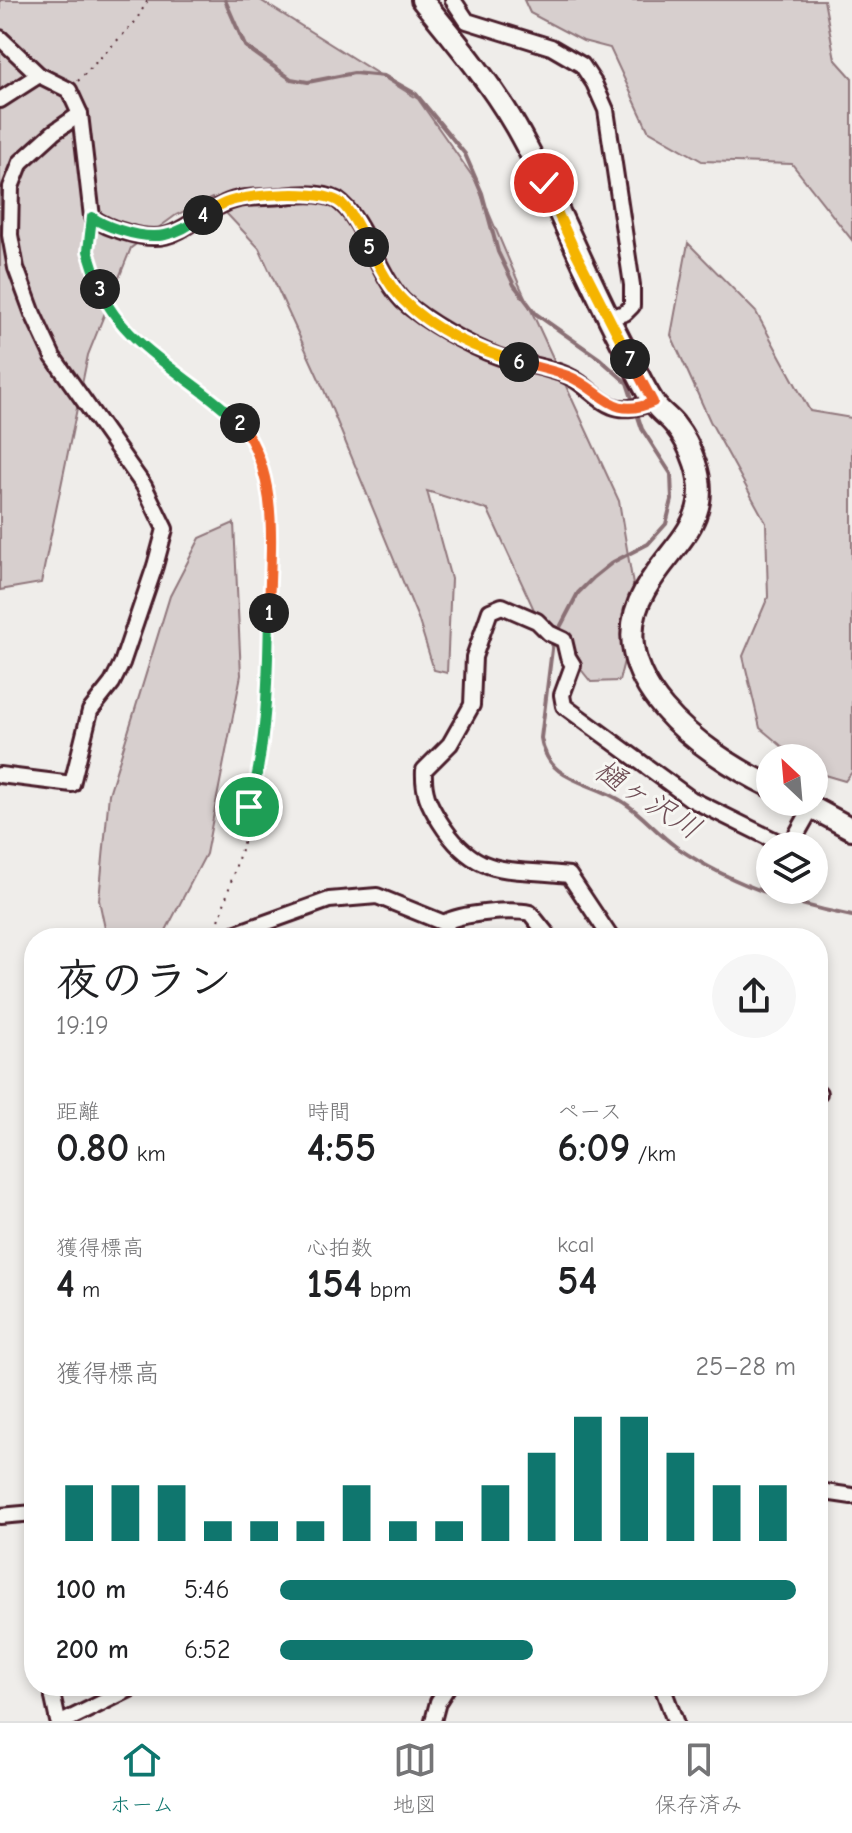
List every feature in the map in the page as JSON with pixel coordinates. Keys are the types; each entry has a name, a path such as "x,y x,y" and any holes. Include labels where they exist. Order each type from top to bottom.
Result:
{"main road":[{"path":"422,0 515,126 648,404 675,425 694,459 702,487 695,519 643,594 634,619 638,667 663,709 689,736 723,762 756,779"},
{"path":"828,816 852,829"}],"street":[{"path":"453,0 467,21 551,47 582,65 594,83 606,110 632,285 632,306 625,313 608,318"},
{"path":"0,38 39,75 69,90 80,114 92,217 100,224 139,236 160,238 193,224 226,202 248,197 296,194 333,198 343,205 354,220 383,273 403,300 436,325 496,356 571,377 612,406 648,404"},
{"path":"0,100 39,75"},
{"path":"0,775 72,784 90,711 112,683 122,663 165,529 144,486 53,357 16,268 10,235 11,187 21,162 54,132 80,114"},
{"path":"604,928 569,875 509,871 473,860 443,826 423,788 424,770 450,744 472,705 474,657 490,611 502,606 537,621 549,633 564,640 573,665 562,695 564,706 691,799 759,832"},
{"path":"251,928 329,900 377,896 444,923 519,911 530,913 542,928"},
{"path":"444,923 446,928"},
{"path":"828,1492 852,1496"},
{"path":"0,1516 24,1514"},
{"path":"53,1696 58,1721"},
{"path":"65,1721 116,1696"},
{"path":"433,1721 442,1696"},
{"path":"666,1696 675,1721"}],"path":[{"path":"69,90 135,22 148,0"},
{"path":"92,217 88,251 106,305 132,335 223,407 242,426 262,467 271,506 266,712 247,830 216,928"}],"shaded area":[{"path":"0,0 260,0 418,99 475,180 519,284 619,501 637,609 619,681 591,682 535,612 488,510 427,491 451,579 447,673 434,670 418,618 324,390 259,248 212,198 176,215 131,248 88,355 41,583 0,590"},
{"path":"524,0 824,0 835,59 852,78 852,240 792,164 702,161 648,130 610,48 583,41 530,13"},
{"path":"688,243 756,312 810,411 852,418 852,772 845,781 828,776 828,744 779,744 760,728 743,656 768,597 766,523 710,421 671,335"},
{"path":"234,523 241,675 206,854 167,928 105,928 99,900 109,794 170,596 200,538"}],"waterway":[{"name":"樋ヶ沢川","path":"225,0 245,46 291,79 308,82 354,73 384,76 416,94 465,154 482,193 498,252 514,285 536,314 600,359 627,383 642,429 671,474 672,500 666,524 648,544 613,562 593,578 578,593 557,633"},
{"name":"樋ヶ沢川","path":"553,641 541,738 552,764 573,779 623,802 675,846 716,871 783,898 852,916"}],"route":[{"path":"249,807 256,786 266,712 271,506 262,467 242,426 223,407 132,335 106,305 88,251 92,217 100,224 139,236 160,238 193,224 226,202 248,197 296,194 333,198 343,205 354,220 383,273 403,300 436,325 496,356 571,377 612,406 643,407 653,402 608,318 544,183"}]}
